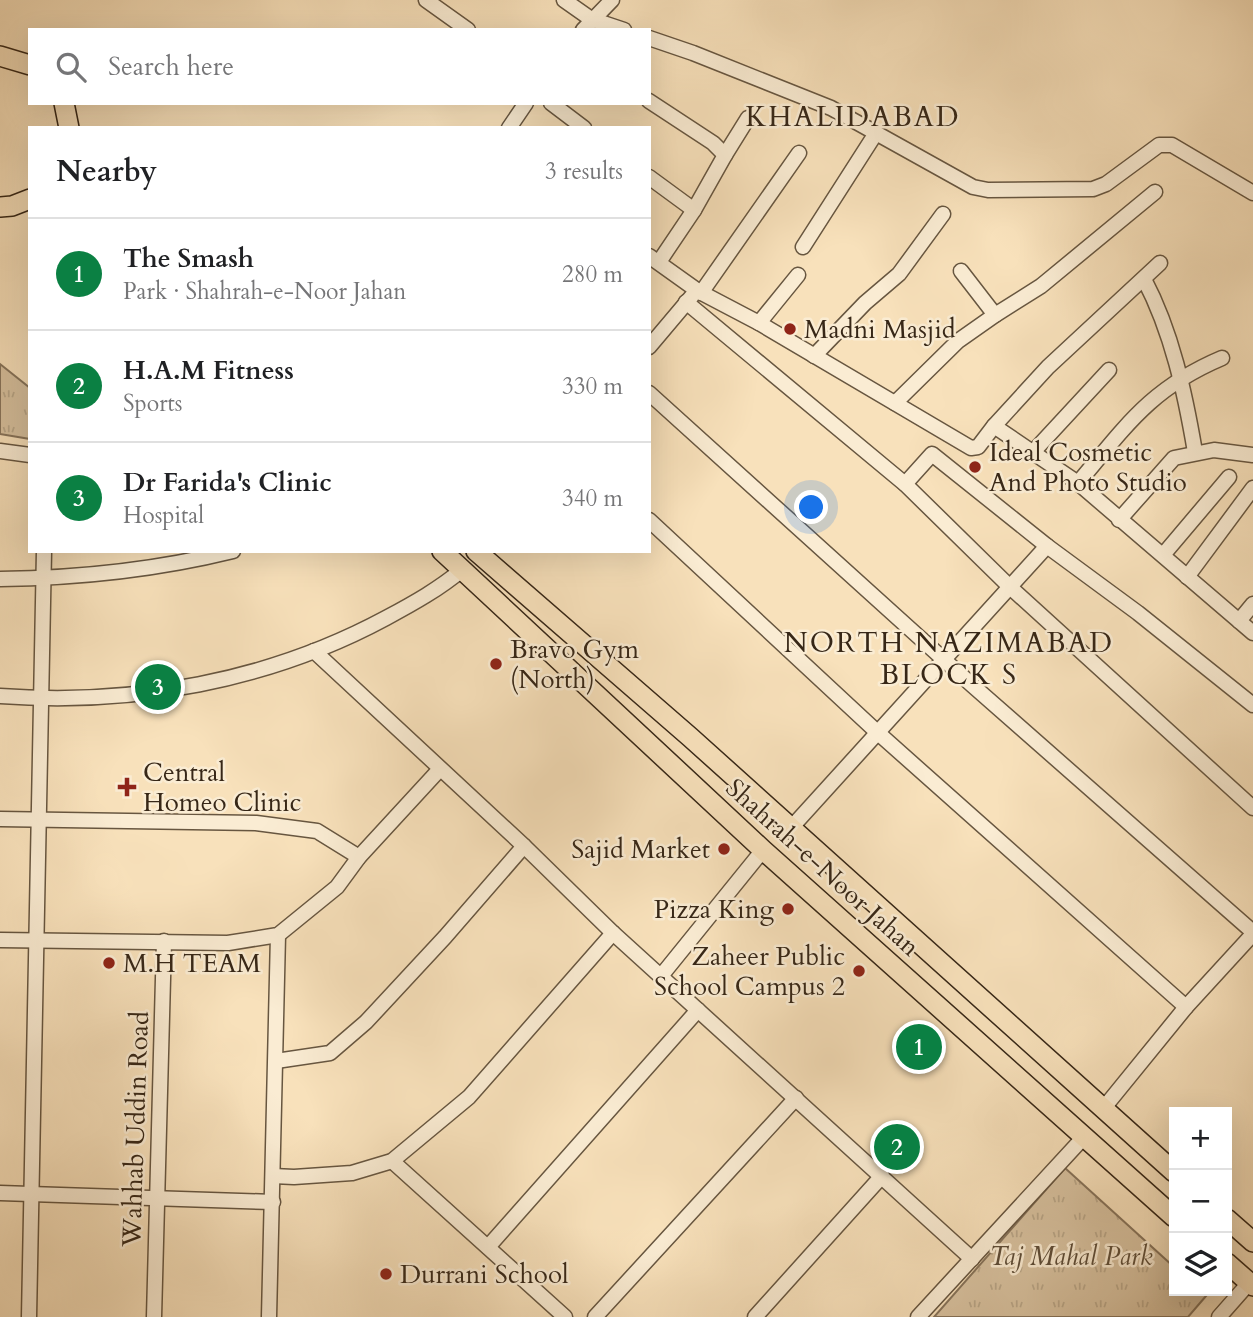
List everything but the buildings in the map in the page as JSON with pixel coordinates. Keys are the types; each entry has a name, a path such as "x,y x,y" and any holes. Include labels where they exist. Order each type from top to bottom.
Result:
{"main road":[{"path":"0,57 28,64"},
{"path":"64,105 69,126"},
{"path":"0,207 28,200"},
{"name":"Shahrah-e-Noor Jahan","path":"444,553 763,850 1169,1213"},
{"name":"Shahrah-e-Noor Jahan","path":"478,553 791,828 1172,1170"},
{"path":"969,1033 990,1008"},
{"path":"1232,1223 1253,1242"},
{"path":"1232,1267 1251,1284"}],"street":[{"path":"426,0 465,28"},
{"path":"564,0 587,24 612,28"},
{"path":"587,24 612,0"},
{"path":"651,39 831,108 973,187 1094,189 1106,184 1159,145 1166,144 1253,193"},
{"path":"651,102 713,143 725,155"},
{"path":"510,126 525,105"},
{"path":"554,105 581,126"},
{"path":"748,118 694,210 654,259 700,292 759,323 974,449 1048,368 1160,263"},
{"path":"803,247 876,134"},
{"path":"651,345 686,302 700,292 799,153"},
{"path":"651,178 694,210"},
{"path":"895,403 958,341 1041,286 1155,192"},
{"path":"814,356 864,303 899,274 943,214"},
{"path":"961,271 995,314"},
{"path":"759,323 798,275"},
{"path":"1144,279 1159,307 1180,378 1195,453"},
{"path":"686,302 905,484 1009,586 1253,808"},
{"path":"1078,483 1142,407 1180,378 1222,358"},
{"path":"1034,451 1109,370"},
{"path":"651,395 945,661 1253,933 1186,1007 1104,1110"},
{"path":"994,426 1078,483 1253,633"},
{"path":"905,484 949,434"},
{"path":"1119,520 1174,458 1214,450 1253,455"},
{"path":"0,451 28,455"},
{"path":"932,454 1253,705"},
{"path":"1163,555 1229,477"},
{"path":"1188,577 1253,488"},
{"path":"651,522 877,732 1186,1007"},
{"path":"791,828 1047,546"},
{"path":"29,1317 44,553"},
{"path":"0,579 44,579 136,571 225,553"},
{"path":"0,696 42,699 151,694 275,667 361,632 441,588 463,569"},
{"path":"1239,621 1253,604"},
{"path":"314,651 524,846 613,933 972,1259"},
{"path":"0,940 228,943 278,935 337,887 359,857 440,769"},
{"path":"0,819 256,823 317,831 359,857"},
{"path":"276,1061 330,1053 366,1023 524,846"},
{"path":"661,976 763,850"},
{"path":"274,1176 352,1173 392,1161 469,1097 613,933"},
{"path":"269,1317 278,935"},
{"name":"Wahhab Uddin Road","path":"154,1317 164,941"},
{"path":"488,1247 698,1010"},
{"path":"595,1317 796,1098"},
{"path":"918,1317 1083,1138"},
{"path":"392,1161 565,1317"},
{"path":"755,1317 882,1177"},
{"path":"0,1194 273,1202"},
{"path":"1219,1317 1251,1284"}],"green space":[{"path":"0,364 28,386 28,439 0,434"},
{"name":"Taj Mahal Park","path":"1065,1168 1169,1262 1169,1296 1206,1296 1188,1317 934,1317"}],"place":[{"name":"Madni Masjid","path":"790,329"},
{"name":"Ideal Cosmetic And Photo Studio","path":"975,467"},
{"name":"Bravo Gym (North)","path":"496,664"},
{"name":"Dr Farida's Clinic","path":"158,687"},
{"name":"Central Homeo Clinic","path":"127,787"},
{"name":"Sajid Market","path":"724,849"},
{"name":"Pizza King","path":"788,909"},
{"name":"M.H TEAM","path":"109,963"},
{"name":"Zaheer Public School Campus 2","path":"859,971"},
{"name":"The Smash","path":"919,1047"},
{"name":"H.A.M Fitness","path":"897,1147"},
{"name":"Durrani School","path":"386,1274"}],"district":[{"name":"KHALIDABAD","path":"853,116"},
{"name":"NORTH NAZIMABAD BLOCK S","path":"949,658"}]}
